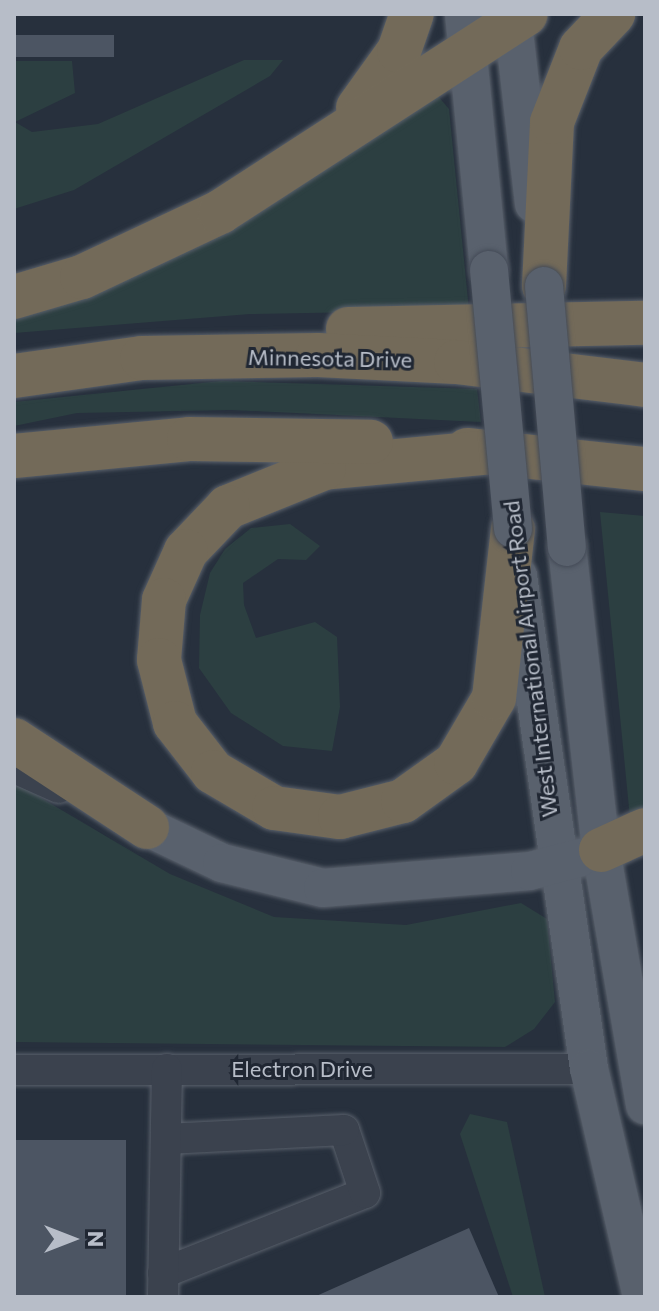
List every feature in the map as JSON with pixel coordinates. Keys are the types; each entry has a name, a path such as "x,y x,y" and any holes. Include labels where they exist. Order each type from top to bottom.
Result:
{"highway":[{"path":"311,151 382,79 412,14"},
{"path":"544,286 552,122 581,48 613,14"},
{"path":"14,297 149,249 311,151 465,34 517,17"},
{"path":"142,358 276,331 645,323"},
{"name":"Minnesota Drive","path":"14,376 142,358 402,358 645,385"},
{"path":"14,456 189,439 348,440 645,469"},
{"path":"492,452 324,468 228,507 186,551 164,600 159,660 175,723 213,772 274,808 340,817 403,801 456,763 494,698 513,529"},
{"path":"14,740 147,827"},
{"path":"601,850 645,830"}],"main road":[{"path":"517,17 567,547 601,850 645,1107"},
{"name":"West International Airport Road","path":"465,34 513,529 556,867 589,1069 642,1297"},
{"path":"147,827 222,863 323,888 556,867 601,850"},
{"path":"589,1069 624,1083 645,1107"}],"street":[{"path":"14,768 147,827"},
{"path":"166,1139 344,1130 365,1193 163,1285 167,1069"},
{"name":"Electron Drive","path":"14,1070 589,1069"}],"shaded area":[{"path":"244,60 283,60 270,76 74,190 14,209 14,61 72,61 75,93 15,122 32,132 98,124"},
{"path":"431,88 449,109 469,310 250,314 14,333 14,305"},
{"path":"221,381 477,389 481,422 231,410 77,413 14,426 14,402"},
{"path":"600,512 645,516 645,817 630,818"},
{"path":"290,524 320,546 306,560 278,559 243,583 244,605 256,638 315,622 337,637 340,707 332,751 283,746 231,713 199,668 200,615 210,573 225,549 251,528"},
{"path":"14,782 170,874 274,917 406,925 521,903 547,919 555,1002 534,1029 505,1047 14,1042"},
{"path":"470,1114 507,1122 545,1297 513,1297 460,1134"}],"building":[{"path":"14,35 114,35 114,57 14,57"},
{"path":"14,1140 126,1140 126,1297 14,1297"},
{"path":"469,1228 499,1297 314,1297"}]}
